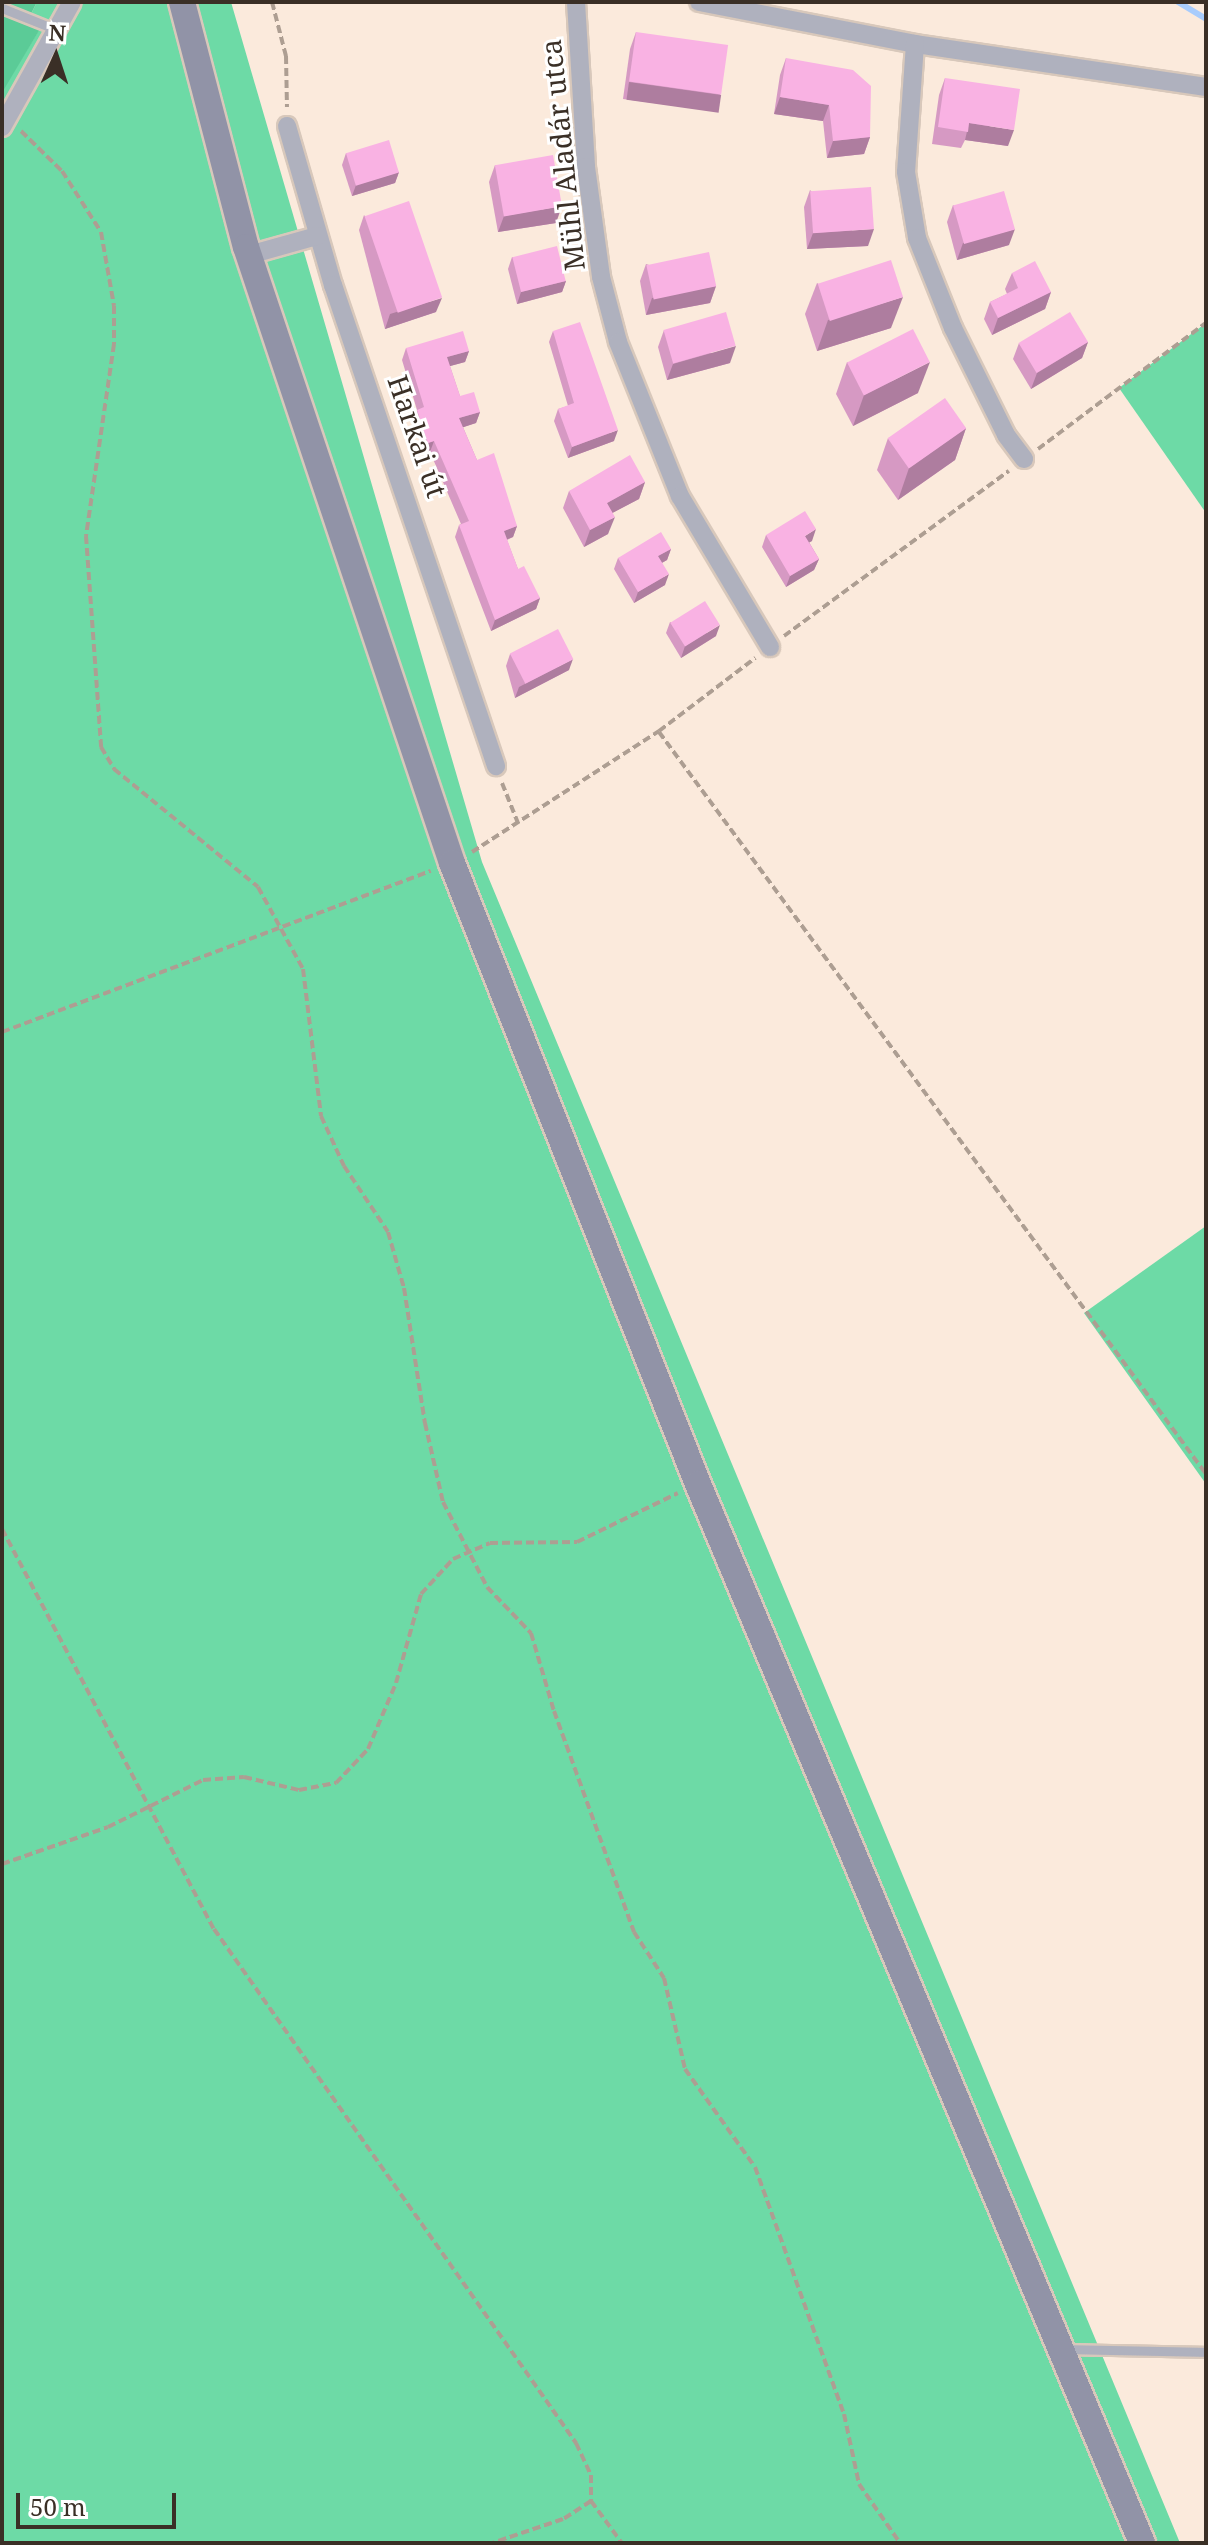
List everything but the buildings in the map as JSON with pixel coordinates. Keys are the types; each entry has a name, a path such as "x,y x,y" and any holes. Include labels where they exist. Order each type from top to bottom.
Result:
{"main road":[{"path":"182,2 249,255 452,863 698,1484 1058,2349 1142,2543"}],"street":[{"path":"5,123 72,2"},
{"name":"Mühl Aladár utca","path":"576,2 586,167 601,277 618,342 680,496 770,647"},
{"path":"699,2 915,44 1206,87"},
{"path":"915,44 906,172 917,238 953,328 1006,435 1024,459"},
{"name":"Harkai út","path":"287,126 317,236 496,766"},
{"path":"249,255 317,236"}],"lane":[{"path":"2,8 57,30"},
{"path":"1058,2349 1206,2352"}],"path":[{"path":"272,2 286,56 287,126"},
{"path":"5,123 81,198 101,232 109,268 114,344 86,536 101,747 114,769 250,879 303,969 321,1116 344,1166 388,1232 404,1288 425,1423 443,1502 487,1587 531,1633 554,1711 634,1932 664,1978 685,2069 755,2167 844,2414 859,2484 900,2543"},
{"path":"2,1032 123,990 279,924 452,863 518,824 659,731 1206,323"},
{"path":"659,731 1206,1474"},
{"path":"496,766 518,824"},
{"path":"2,1864 147,1808 203,1780 244,1777 299,1790 336,1783 368,1749 382,1722 421,1594 433,1577 467,1551 490,1543 577,1542 698,1484"},
{"path":"2,1529 147,1808 214,1929 576,2443 591,2475 591,2501 622,2543"},
{"path":"492,2543 563,2519 591,2501"}],"green space":[{"path":"2,2 37,2 26,24 40,29 3,91"},
{"path":"37,2 231,2 482,862 1180,2543 2,2543 2,91 39,30 26,24"},
{"path":"1206,323 1206,513 1119,388"},
{"path":"1206,1226 1206,1484 1084,1313"}],"waterway":[{"path":"1178,2 1206,19"}]}
